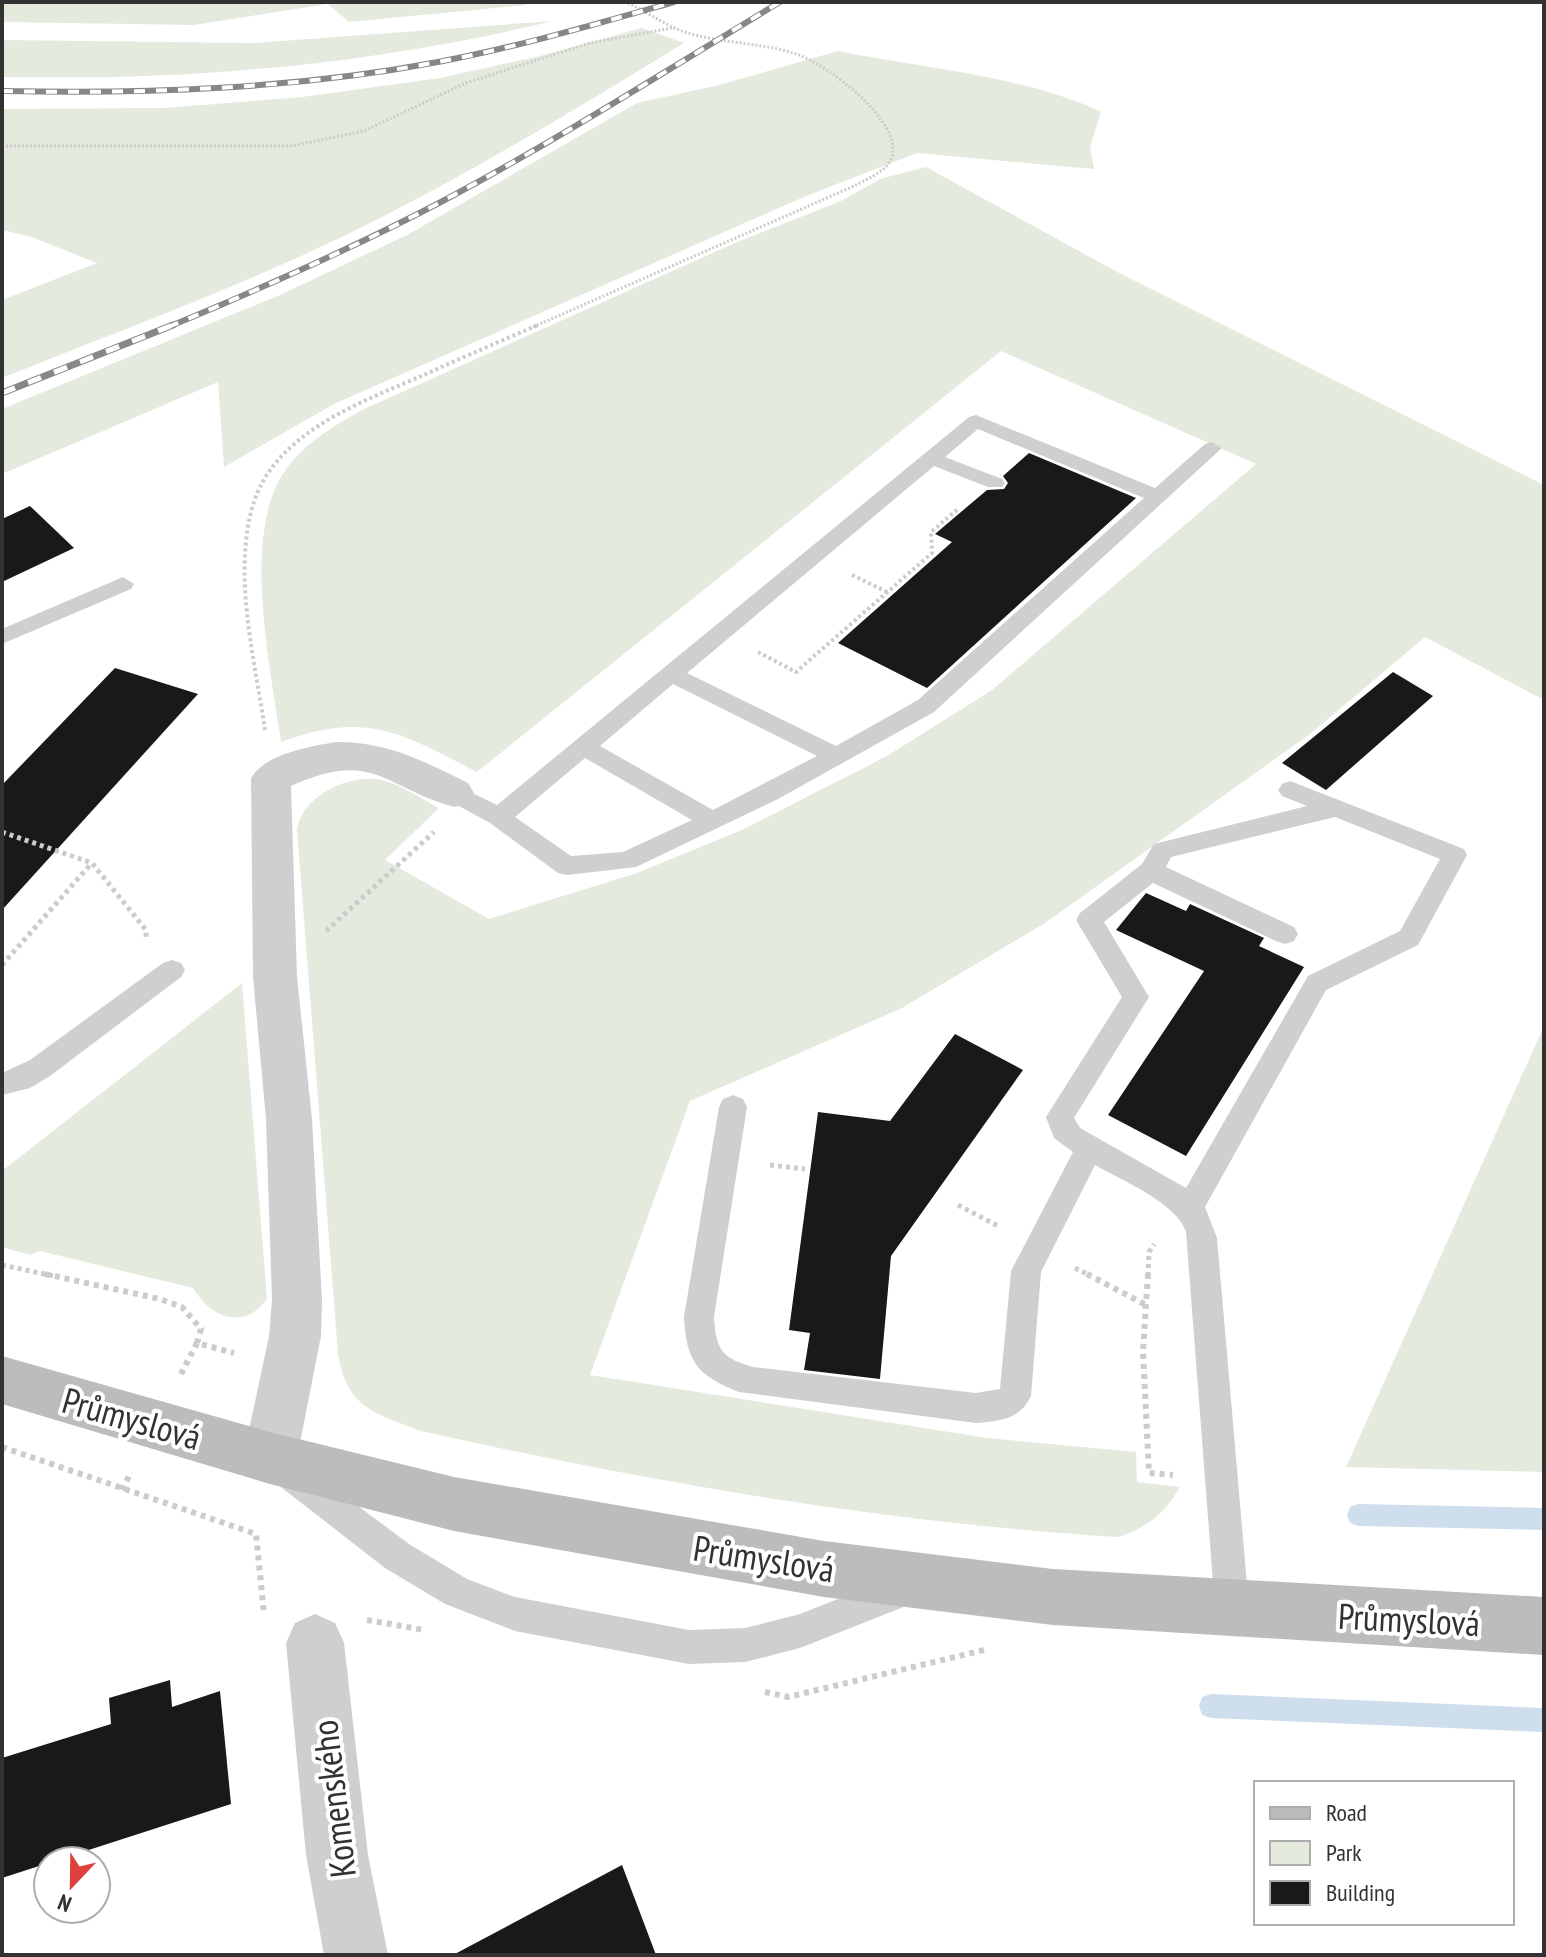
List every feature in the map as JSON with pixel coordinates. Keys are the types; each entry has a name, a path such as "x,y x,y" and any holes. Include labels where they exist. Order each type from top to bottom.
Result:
{"main road":[{"name":"Průmyslová","path":"2,1380 270,1458 454,1504 619,1535 922,1582 1053,1597 1544,1626"}],"street":[{"path":"270,1458 295,1336 297,1300 289,1119 275,977 271,778 318,759 352,754 384,759 454,793"},
{"name":"Komenského","path":"290,1631 356,1955"}],"lane":[{"path":"499,817 976,421 1158,496"},
{"path":"454,793 499,817 567,866 627,861 713,821 926,706 1212,448"},
{"path":"931,458 992,482"},
{"path":"2,637 123,584"},
{"path":"671,674 836,756"},
{"path":"584,747 713,821"},
{"path":"1184,1203 1317,983 1409,938 1455,855 1290,790"},
{"path":"1232,1608 1202,1238 1184,1203 1089,1148 1064,1130 1060,1117 1136,997 1089,920 1151,871 1163,850 1336,808"},
{"path":"1151,871 1285,934"},
{"path":"2,1084 20,1080 40,1068 172,970"},
{"path":"733,1107 699,1317 699,1339 706,1358 726,1374 753,1381 976,1408 1002,1406 1015,1396 1026,1271 1089,1148"},
{"path":"270,1458 397,1556 457,1592 515,1614 689,1647 745,1645 800,1631 922,1582"}],"path":[{"path":"271,778 247,590 247,535 259,489 279,460 304,434 350,407 854,186 878,172 892,158 895,143 885,122 832,72 803,56 785,51 717,40 673,28 625,2"},
{"path":"2,146 291,146 364,131 466,83 590,43 673,28"},
{"path":"796,672 932,553 931,532 992,482"},
{"path":"2,832 92,863 146,930 140,994"},
{"path":"2,965 92,863"},
{"path":"275,977 397,867"},
{"path":"1184,1203 1149,1252 1143,1351 1149,1473 1221,1480"},
{"path":"2,1265 160,1299 182,1307 201,1329 197,1343"},
{"path":"2,1447 256,1534 290,1631"},
{"path":"759,1691 788,1697 993,1648"}],"green space":[{"path":"2,2 529,2 525,5 349,22 328,4 194,25 2,22"},
{"path":"553,21 417,49 279,67 141,76 2,77 2,40 253,43"},
{"path":"642,28 684,43 495,156 332,242 192,303 2,378 2,300 97,263 32,237 2,230 2,109 165,108 302,97 440,78 540,56"},
{"path":"838,51 1007,82 1073,100 1101,112 1090,147 1094,169 917,153 806,196 334,404 224,467 218,382 2,474 2,409 280,295 407,235 637,103 719,85"},
{"path":"926,167 1121,274 1544,485 1544,700 1425,637 1310,734 1045,923 902,1008 690,1101 590,1375 987,1438 1136,1452 1137,1482 1180,1487 1154,1518 1119,1537 943,1522 768,1498 593,1467 421,1431 365,1406 348,1386 338,1354 297,830 300,818 315,799 350,781 375,779 399,786 439,808 385,860 489,919 637,873 744,829 887,756 992,690 1256,464 1001,351 477,772 426,746 383,730 337,728 281,742 262,598 265,523 274,491 290,464 306,447 364,409 737,242 841,201 880,179"},
{"path":"242,983 267,1299 258,1309 248,1315 228,1317 209,1307 193,1288 40,1251 30,1255 2,1247 2,1171"},
{"path":"1544,1026 1544,1472 1346,1467"}],"building":[{"path":"1029,453 1136,498 927,688 838,643 952,542 935,534 987,490 1004,489 1008,483 1003,476"},
{"path":"30,506 74,548 2,582 2,519"},
{"path":"115,668 198,694 2,910 2,785"},
{"path":"1393,672 1433,696 1326,790 1282,763"},
{"path":"1146,893 1186,911 1190,904 1264,938 1259,946 1304,967 1186,1156 1108,1115 1204,971 1116,930"},
{"path":"955,1034 1023,1070 891,1256 880,1379 804,1370 810,1333 789,1330 818,1112 890,1121"},
{"path":"170,1680 172,1707 220,1691 231,1804 104,1845 32,1845 32,1868 2,1878 2,1758 111,1724 109,1698"},
{"path":"622,1865 656,1955 453,1955"}],"waterway":[{"path":"1358,1515 1544,1519"},
{"path":"1211,1706 1544,1720"}],"railway":[{"path":"2,91 111,92 221,88 384,71 468,56 557,35 674,2"},
{"path":"169,327 305,268 439,203 569,130 780,2"},
{"path":"169,327 173,325"},
{"path":"2,393 169,327"}]}
